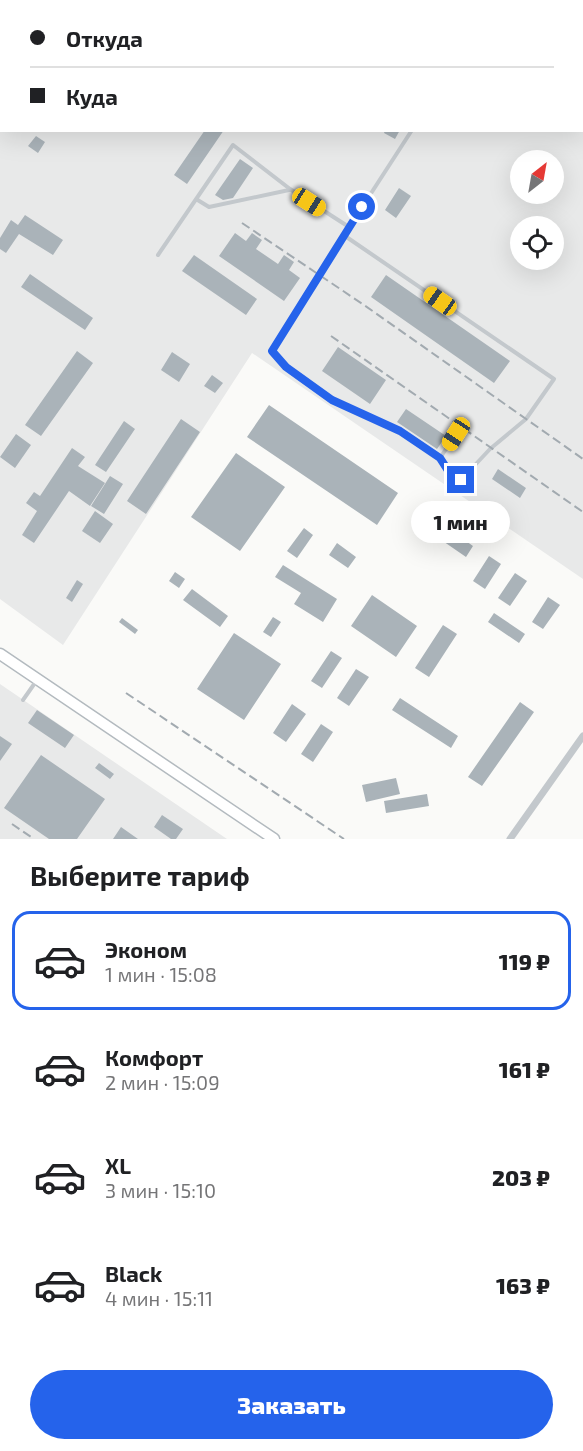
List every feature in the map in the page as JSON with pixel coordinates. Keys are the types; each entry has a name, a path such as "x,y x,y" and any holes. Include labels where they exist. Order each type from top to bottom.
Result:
{"street":[{"path":"0,654 274,839"},
{"path":"510,839 583,735"}],"lane":[{"path":"345,236 554,379 526,419 490,448 461,480 449,472 440,458 400,431 332,400 286,367 272,351 302,300 411,132"},
{"path":"158,255 233,145 290,189 349,227"},
{"path":"196,199 209,207 290,189"},
{"path":"440,458 456,434"},
{"path":"23,700 38,680"}],"shaded area":[{"path":"0,132 583,132 583,579 252,353 63,645 0,599"},
{"path":"0,684 227,839 0,839"}],"building":[{"path":"204,132 223,132 187,184 174,175"},
{"path":"384,132 399,132 395,139"},
{"path":"36,136 45,142 38,153 28,146"},
{"path":"240,159 253,168 233,198 223,200 215,195"},
{"path":"399,188 411,196 396,218 385,210"},
{"path":"25,215 63,240 53,255 19,234 6,253 0,249 0,238 11,220 18,225"},
{"path":"235,233 246,241 252,233 262,240 256,249 278,264 284,255 294,262 289,270 300,278 284,301 219,256"},
{"path":"194,255 257,299 246,315 182,271"},
{"path":"30,274 93,318 85,330 21,287"},
{"path":"386,275 510,361 494,383 371,297"},
{"path":"338,347 386,380 370,404 322,371"},
{"path":"77,351 93,363 41,436 25,425"},
{"path":"172,352 190,364 179,382 161,370"},
{"path":"212,375 223,383 215,393 204,386"},
{"path":"269,405 398,493 377,525 247,437"},
{"path":"406,409 446,436 437,449 397,422"},
{"path":"181,419 200,432 146,514 127,501"},
{"path":"124,421 135,429 106,472 95,465"},
{"path":"16,434 31,445 15,468 0,457"},
{"path":"72,448 85,457 78,466 105,483 90,506 69,491 34,543 22,535 37,511 26,503 34,492 40,496"},
{"path":"236,453 285,487 240,551 191,517"},
{"path":"498,469 526,488 520,498 492,479"},
{"path":"110,476 123,484 104,514 91,506"},
{"path":"95,511 113,524 100,543 82,531"},
{"path":"429,515 473,546 466,557 421,526"},
{"path":"304,528 313,535 297,558 287,551"},
{"path":"337,543 356,557 348,568 329,555"},
{"path":"489,556 501,564 485,589 473,581"},
{"path":"283,565 337,599 323,622 294,604 301,593 275,577"},
{"path":"175,572 185,579 179,588 169,581"},
{"path":"515,573 527,581 510,606 498,598"},
{"path":"77,580 83,584 72,602 66,598"},
{"path":"192,589 228,616 220,627 183,600"},
{"path":"372,595 417,626 396,657 351,626"},
{"path":"548,597 560,605 543,629 532,622"},
{"path":"494,613 525,634 519,643 488,622"},
{"path":"273,617 281,622 271,637 263,632"},
{"path":"122,618 138,630 135,634 119,622"},
{"path":"443,625 457,634 429,677 415,668"},
{"path":"234,633 281,664 244,720 197,689"},
{"path":"331,651 342,658 322,688 311,681"},
{"path":"356,669 369,677 349,706 337,698"},
{"path":"400,698 458,736 451,748 392,710"},
{"path":"520,702 534,712 482,786 468,777"},
{"path":"292,704 306,714 286,742 273,733"},
{"path":"37,710 74,735 65,748 28,723"},
{"path":"321,724 333,732 313,762 301,754"},
{"path":"0,736 12,744 0,761"},
{"path":"41,755 105,799 77,839 49,839 4,808"},
{"path":"99,763 114,774 110,779 95,768"},
{"path":"396,778 400,794 366,802 362,785"},
{"path":"427,794 429,806 386,813 384,801"},
{"path":"162,815 183,829 176,839 171,839 154,827"},
{"path":"121,827 138,839 113,839"}],"railway":[{"path":"242,223 364,305 583,459"},
{"path":"331,336 583,512"},
{"path":"126,693 344,839"},
{"path":"12,824 34,839"}],"route":[{"path":"362,207 272,351 286,367 332,400 400,431 440,458 449,472 461,480"}]}
